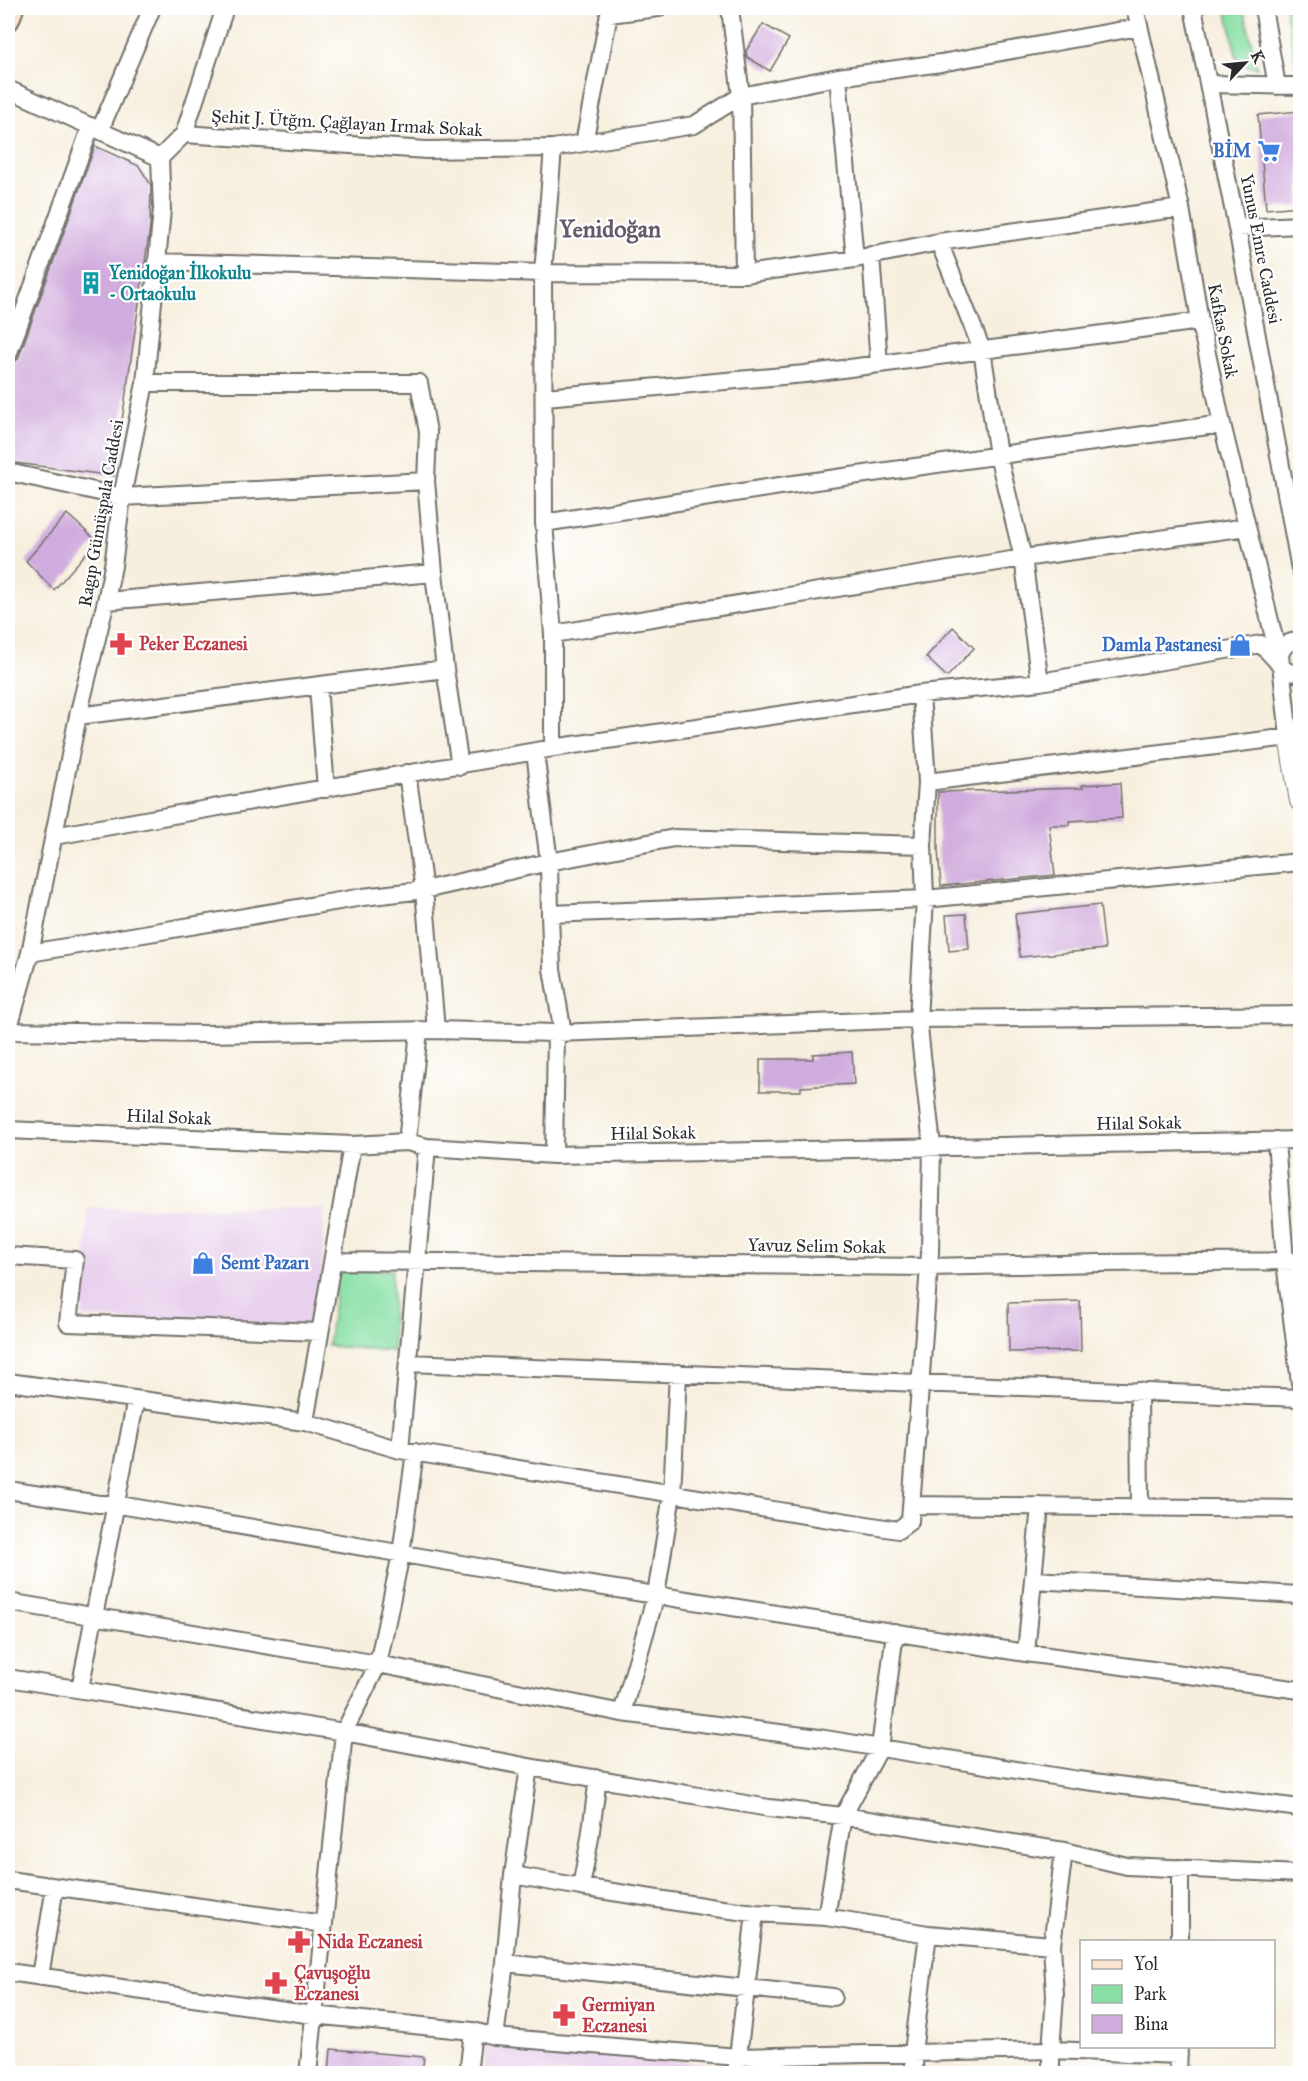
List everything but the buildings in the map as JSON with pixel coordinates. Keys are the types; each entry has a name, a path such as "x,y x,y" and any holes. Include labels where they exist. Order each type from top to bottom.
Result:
{"main road":[{"path":"8,18 12,8"}],"street":[{"path":"8,355 11,334 95,128 152,8"},
{"path":"8,89 160,158 184,134 225,8"},
{"path":"584,143 609,14 658,8"},
{"path":"730,8 741,96 744,274"},
{"name":"Kafkas Sokak","path":"1135,8 1181,208 1200,321 1222,424 1280,662 1290,736"},
{"name":"Yunus Emre Caddesi","path":"1193,8 1237,228 1300,569"},
{"path":"1263,8 1277,86"},
{"name":"Şehit J. Ütğm. Çağlayan Irmak Sokak","path":"184,134 427,150 553,148 694,125 741,96 838,76 941,63 1139,27"},
{"path":"838,76 879,364"},
{"path":"1209,84 1300,86"},
{"path":"553,148 543,273 544,522 553,634 553,748"},
{"name":"Ragıp Gümüşpala Caddesi","path":"8,1031 30,953 78,716 106,601 122,497 145,383 162,210 160,158"},
{"path":"156,262 543,273 744,274 863,257 939,242 1181,208"},
{"path":"1237,228 1300,225"},
{"path":"939,242 982,350 998,455 1023,558 1040,682"},
{"path":"545,397 805,374 1200,321"},
{"path":"145,383 419,383 428,432 426,481 434,573 445,669 460,766"},
{"path":"544,522 780,486 1222,424"},
{"path":"8,472 122,497 426,481"},
{"path":"553,634 1023,558 1247,527"},
{"path":"106,601 434,573"},
{"path":"1280,662 1284,646 1289,642 1300,641"},
{"path":"54,836 553,748 921,694 1040,682 1261,644 1287,672 1300,673"},
{"path":"78,716 445,669"},
{"path":"318,686 326,789"},
{"path":"8,1382 305,1422 407,1451 898,1530 910,1521 929,1267 932,1146 918,1019 925,899 923,845 927,782 921,694"},
{"path":"927,782 1290,736 1300,801"},
{"path":"535,752 549,862 552,969 560,1033 554,1155"},
{"path":"407,772 423,890 436,1030"},
{"path":"30,953 363,897 423,890 549,862 674,838 923,845"},
{"path":"550,914 925,899 1300,862"},
{"path":"8,1031 206,1034 436,1030 560,1033 918,1019 1300,1015"},
{"path":"407,1142 419,1031"},
{"name":"Hilal Sokak","path":"8,1130 352,1145 407,1142 427,1147 554,1155 1300,1140"},
{"path":"1276,1140 1293,1262 1300,1383"},
{"path":"305,1422 352,1145"},
{"path":"308,2073 344,1732 378,1664 401,1554 407,1451 408,1363 427,1147"},
{"path":"8,1256 75,1260 68,1323 320,1332"},
{"name":"Yavuz Selim Sokak","path":"333,1261 929,1267 1293,1262"},
{"path":"408,1363 1300,1398"},
{"path":"622,1713 656,1595 672,1494 678,1373"},
{"path":"1139,1391 1140,1507"},
{"path":"80,1689 136,1399"},
{"path":"8,1490 99,1504 114,1504 401,1554 1026,1653 1300,1690"},
{"path":"911,1505 1300,1509"},
{"path":"1026,1653 1040,1506"},
{"path":"1033,1580 1300,1595"},
{"path":"8,1602 378,1664 622,1713 819,1738 1078,1780 1300,1808"},
{"path":"826,1917 843,1816 880,1748 895,1632"},
{"path":"8,1678 344,1732 529,1767 769,1808 843,1816 1064,1851 1127,1866 1300,1875"},
{"path":"495,2037 513,1875 529,1767"},
{"path":"581,1887 598,1778"},
{"path":"1051,2073 1056,1996 1052,1945 1064,1851"},
{"path":"1180,1868 1180,1940"},
{"path":"513,1875 755,1913 826,1917 928,1934 1052,1945"},
{"path":"8,1880 324,1924"},
{"path":"40,1976 55,1887"},
{"path":"737,2065 755,1913"},
{"path":"915,2073 913,2052 928,1934"},
{"path":"505,1963 833,1997"},
{"path":"8,1972 313,2015 472,2031 495,2037 737,2065 913,2052 1179,2051 1178,2073"},
{"path":"468,2073 472,2031"}],"shaded area":[{"name":"Semt Pazarı","path":"88,1208 324,1208 320,1332 82,1317"},
{"path":"486,2045 723,2065 723,2073 483,2073"}],"green space":[{"path":"1226,8 1244,8 1257,68 1238,64"},
{"path":"1285,8 1300,8 1300,74 1298,75"},
{"path":"392,1270 393,1351 328,1346 338,1271"}],"place":[{"name":"BİM","path":"1269,151"},
{"name":"Yenidoğan İlkokulu - Ortaokulu","path":"91,283"},
{"name":"Peker Eczanesi","path":"121,644"},
{"name":"Damla Pastanesi","path":"1240,645"},
{"name":"Semt Pazarı","path":"203,1263"},
{"name":"Nida Eczanesi","path":"299,1942"},
{"name":"Çavuşoğlu Eczanesi","path":"276,1983"},
{"name":"Germiyan Eczanesi","path":"564,2015"}],"district":[{"name":"Yenidoğan","path":"610,229"}]}
